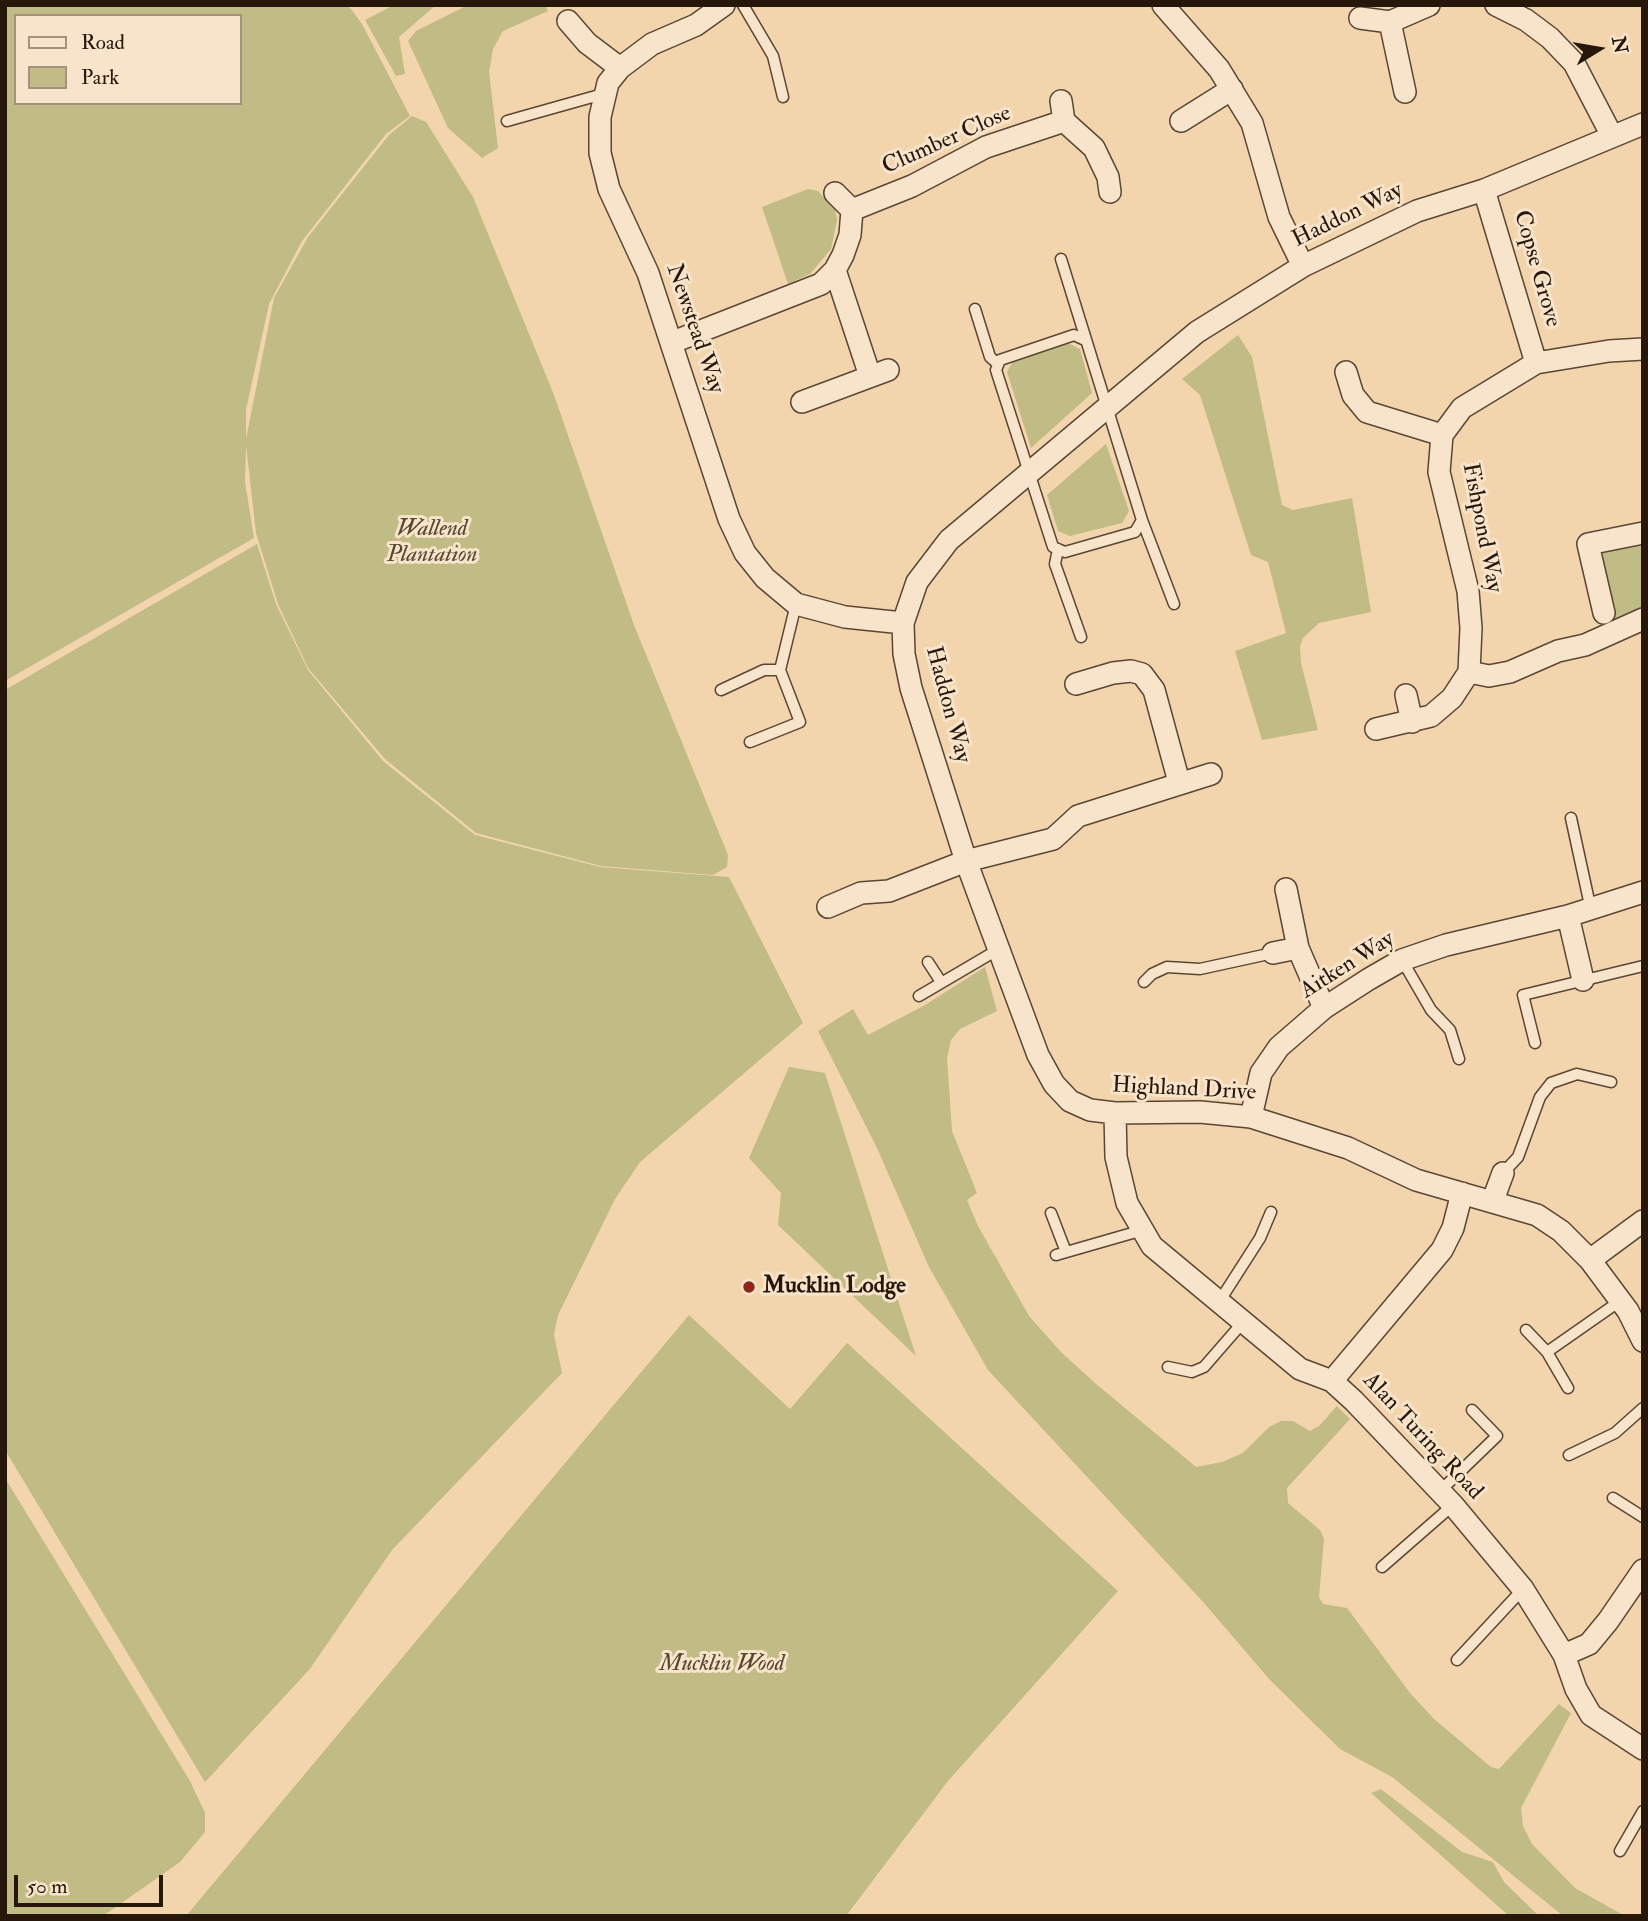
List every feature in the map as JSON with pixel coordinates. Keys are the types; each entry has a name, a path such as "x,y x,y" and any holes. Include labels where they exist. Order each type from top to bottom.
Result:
{"street":[{"path":"603,93 620,68 652,44 696,24 724,5"},
{"path":"1360,18 1390,22 1429,5"},
{"path":"1496,5 1526,20 1550,38 1574,63 1612,136"},
{"path":"1170,8 1232,89 1252,123 1279,217 1303,266"},
{"path":"568,21 587,43 620,68"},
{"path":"1390,22 1405,92"},
{"path":"1181,121 1232,89"},
{"name":"Newstead Way","path":"603,93 600,153 609,189 648,273 673,342 729,519 745,552 765,578 796,604 845,617 903,623"},
{"name":"Clumber Close","path":"852,211 912,186 1062,111 1094,148 1108,177 1110,192"},
{"name":"Haddon Way","path":"999,949 966,861 911,688 904,654 903,623 917,582 949,540 1028,472 1107,410 1194,334 1303,266 1417,211 1485,190 1643,124"},
{"name":"Copse Grove","path":"1485,190 1536,363"},
{"path":"673,342 796,297 821,284 835,270 850,235 852,211 835,193"},
{"path":"802,402 879,373 835,270"},
{"path":"1536,363 1609,351 1643,349"},
{"name":"Fishpond Way","path":"1469,671 1471,628 1468,591 1439,472 1442,435 1462,408 1536,363"},
{"path":"1346,372 1363,419 1442,435"},
{"path":"1604,613 1588,544 1643,533"},
{"path":"1376,729 1431,716 1452,698 1469,671 1489,676 1510,672 1558,651 1587,655 1643,618"},
{"path":"1076,684 1113,673 1131,671 1142,674 1154,690 1179,782"},
{"path":"1406,695 1412,722"},
{"path":"838,908 861,893 890,891 966,861 1053,839 1078,816 1211,774"},
{"path":"1286,889 1298,948 1325,1008"},
{"name":"Aitken Way","path":"1251,1117 1261,1073 1279,1047 1325,1008 1402,960 1446,944 1591,910 1643,892"},
{"path":"1568,916 1583,980"},
{"path":"1273,953 1298,948"},
{"name":"Highland Drive","path":"999,949 1038,1055 1054,1084 1070,1101 1090,1110 1115,1113 1200,1112 1251,1117 1348,1148 1416,1180 1493,1200 1537,1215 1561,1231 1590,1259 1620,1301 1643,1341"},
{"name":"Alan Turing Road","path":"1115,1113 1116,1157 1127,1203 1152,1246 1300,1369 1332,1381 1446,1499 1523,1589 1564,1655 1576,1689 1591,1715 1620,1737 1643,1749"},
{"path":"1493,1200 1503,1173"},
{"path":"1332,1381 1442,1250 1453,1228 1462,1193"},
{"path":"1590,1259 1643,1221"},
{"path":"1564,1655 1588,1644 1608,1621 1643,1570"}],"lane":[{"path":"743,5 773,55 783,97"},
{"path":"507,121 603,93"},
{"path":"1061,259 1142,520 1174,604"},
{"path":"975,309 990,357 998,364"},
{"path":"1085,340 1074,335 1000,360 998,364 996,370 1028,472 1053,547 1065,552 1135,532 1142,520"},
{"path":"1058,549 1055,564 1081,637"},
{"path":"750,742 800,722 780,670 796,604"},
{"path":"722,690 764,670 780,670"},
{"path":"1571,818 1591,910"},
{"path":"919,996 999,949"},
{"path":"1144,982 1152,974 1167,967 1200,969 1273,953"},
{"path":"1402,960 1430,1010 1450,1030 1459,1059"},
{"path":"928,962 941,982"},
{"path":"1535,1043 1523,995 1643,966"},
{"path":"1503,1173 1518,1157 1540,1097 1551,1083 1577,1074 1611,1082"},
{"path":"1219,1302 1260,1238 1271,1212"},
{"path":"1051,1213 1061,1254 1143,1230"},
{"path":"1547,1352 1620,1301"},
{"path":"1168,1367 1192,1372 1204,1367 1244,1321"},
{"path":"1526,1331 1547,1352 1568,1388"},
{"path":"1569,1455 1615,1433 1643,1408"},
{"path":"1382,1567 1446,1499 1497,1436 1472,1410"},
{"path":"1613,1498 1643,1517"},
{"path":"1457,1660 1523,1589"},
{"path":"1620,1851 1643,1811"}],"green space":[{"name":"Wallend Plantation","path":"5,5 348,5 362,24 410,116 386,134 302,241 269,304 246,410 246,439 274,298 308,237 389,135 412,116 426,122 473,197 554,395 634,625 728,855 727,867 713,875 601,866 476,833 385,759 308,668 278,604 256,533 246,445 245,482 254,538 5,681"},
{"path":"394,5 436,5 399,37 405,74 396,76 365,20"},
{"path":"468,5 545,5 548,11 503,31 493,49 489,72 498,148 482,158 448,128 408,41 416,31"},
{"path":"808,189 818,191 835,210 837,220 831,249 810,274 788,284 762,207"},
{"path":"1238,335 1252,357 1282,505 1293,510 1352,498 1371,612 1319,623 1303,638 1300,646 1301,663 1318,730 1262,740 1235,651 1286,633 1268,562 1251,555 1200,395 1182,379"},
{"path":"1066,342 1080,349 1092,393 1031,448 1007,372 1013,361"},
{"path":"1106,444 1129,511 1122,523 1070,536 1058,531 1047,495"},
{"path":"1643,542 1643,608 1614,620 1598,559 1602,553"},
{"path":"257,544 276,604 308,670 383,761 475,835 600,867 729,877 803,1023 640,1162 615,1199 558,1315 554,1335 562,1373 392,1550 309,1670 205,1782 5,1450 5,690"},
{"path":"985,967 997,1011 960,1029 951,1040 947,1058 952,1131 977,1193 967,1200 978,1226 1029,1316 1061,1352 1095,1383 1196,1467 1222,1462 1243,1453 1269,1427 1281,1421 1293,1421 1310,1431 1319,1426 1337,1406 1350,1419 1287,1488 1288,1503 1320,1530 1324,1539 1319,1597 1323,1604 1347,1608 1410,1693 1434,1719 1491,1767 1499,1769 1559,1704 1571,1713 1521,1808 1523,1826 1532,1844 1575,1888 1625,1916 1563,1916 1392,1777 1340,1749 1270,1680 1204,1603 988,1370 929,1267 877,1148 818,1031 853,1009 868,1035 925,1005"},
{"path":"789,1067 825,1073 916,1356 778,1225 781,1193 749,1158"},
{"name":"Mucklin Wood","path":"689,1315 790,1409 847,1343 1118,1591 948,1781 846,1916 186,1916"},
{"path":"5,1478 190,1781 205,1813 205,1832 180,1862 103,1916 5,1916"},
{"path":"1381,1789 1462,1852 1493,1862 1504,1882 1539,1916 1509,1916 1371,1793"}],"place":[{"name":"Mucklin Lodge","path":"749,1287"}]}
